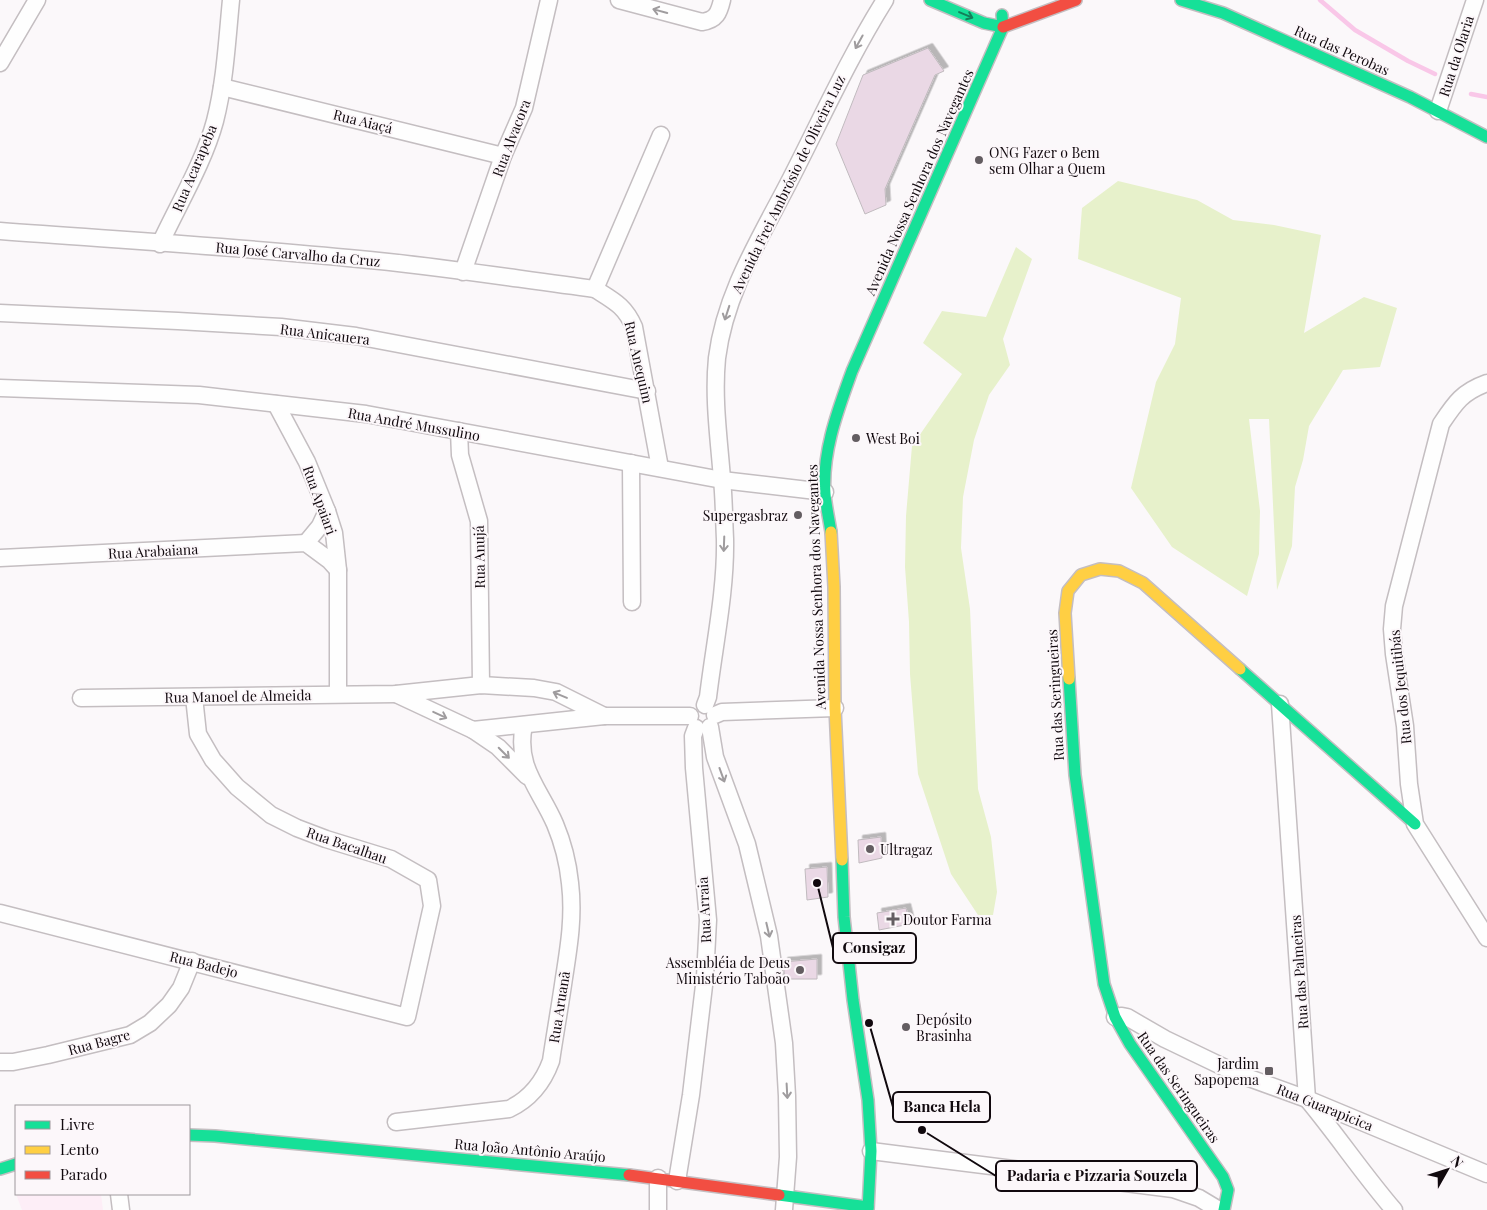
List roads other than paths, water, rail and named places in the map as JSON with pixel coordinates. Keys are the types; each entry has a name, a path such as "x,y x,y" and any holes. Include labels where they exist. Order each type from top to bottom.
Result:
{"street":[{"path":"0,62 37,0"},
{"name":"Rua Acarapeba","path":"160,244 205,150 214,122 222,87 231,0"},
{"name":"Rua Alvacora","path":"463,272 503,156 524,108 549,0"},
{"path":"619,0 702,22 709,21 715,17 719,12 722,0"},
{"name":"Avenida Frei Ambrósio de Oliveira Luz","path":"785,1203 788,1158 784,1044 769,936 747,844 703,718 708,698 721,595 725,542 716,411 717,359 725,317 756,242 787,186 860,39 885,0"},
{"path":"930,0 984,22 1008,25 1076,0"},
{"name":"Rua das Perobas","path":"1181,0 1223,13 1410,97 1487,137"},
{"name":"Rua da Olaria","path":"1438,111 1475,0"},
{"path":"989,10 1002,15 1008,25"},
{"name":"Avenida Nossa Senhora dos Navegantes","path":"868,1209 871,1151 868,1100 853,1000 844,917 835,708 832,542 825,492 827,456 833,424 852,371 1008,25"},
{"name":"Rua Aiaçá","path":"222,87 503,156"},
{"path":"595,289 661,135"},
{"name":"Rua José Carvalho da Cruz","path":"0,231 160,244 215,246 361,259 595,289"},
{"name":"Rua Anequim","path":"595,289 620,304 634,327 660,468"},
{"name":"Rua Anicauera","path":"0,313 178,320 281,327 356,336 647,391"},
{"name":"Rua dos Jequitibás","path":"1487,383 1472,388 1456,402 1441,424 1394,606 1392,629 1405,726 1409,784 1415,824 1487,938"},
{"name":"Rua André Mussulino","path":"0,388 199,395 366,414 722,480 825,492"},
{"name":"Rua Apaiari","path":"276,404 307,462 334,533 338,570 338,694"},
{"name":"Rua Anujá","path":"459,431 460,454 479,521 481,685"},
{"path":"631,463 632,602"},
{"path":"327,511 320,526 306,543 329,560 338,570"},
{"name":"Rua Arabaiana","path":"0,558 306,543"},
{"name":"Rua das Seringueiras","path":"1224,1210 1228,1190 1223,1177 1144,1066 1115,1017 1104,984 1075,775 1065,613 1068,591 1081,575 1100,568 1119,571 1143,583 1415,824"},
{"name":"Rua Manoel de Almeida","path":"81,698 396,694 481,685 534,688 556,692 604,716"},
{"name":"Rua Manoel de Almeida","path":"396,694 473,730 604,716 703,718 722,712 835,708"},
{"name":"Rua Bacalhau","path":"194,696 198,734 213,760 237,787 271,815 297,828 326,839 391,859 428,880 432,906 407,1017"},
{"name":"Rua das Palmeiras","path":"1280,704 1307,1099"},
{"name":"Rua Arraia","path":"677,1181 691,1095 705,977 708,920 694,768 693,736 703,718"},
{"name":"Rua Aruanã","path":"396,1122 509,1109 521,1104 533,1092 545,1078 551,1061 572,927 570,884 564,848 555,824 532,782 521,749 524,725"},
{"name":"Rua Aruanã","path":"473,730 498,747 532,782"},
{"name":"Rua Badejo","path":"0,913 407,1017"},
{"name":"Rua Bagre","path":"0,1062 13,1062 48,1055 130,1035 150,1023 169,1005 181,988 192,961"},
{"name":"Rua Guarapicica","path":"1115,1017 1127,1017 1164,1039 1238,1074 1307,1099 1487,1174"},
{"path":"1144,1066 1143,1058 1146,1052 1164,1039"},
{"path":"1307,1099 1334,1131 1374,1188 1394,1210"},
{"name":"Rua João Antônio Araújo","path":"190,1135 607,1172 677,1181 785,1203 868,1209"},
{"path":"871,1151 1173,1189 1199,1198 1218,1210"},
{"path":"0,1168 15,1164"},
{"path":"658,1178 658,1210"},
{"path":"119,1195 121,1210"}],"waterway":[{"path":"1320,0 1355,30 1408,61 1435,74"},
{"path":"1471,94 1487,97"}],"place":[{"name":"ONG Fazer o Bem sem Olhar a Quem","path":"979,160"},
{"name":"West Boi","path":"856,438"},
{"name":"Supergasbraz","path":"798,515"},
{"name":"Ultragaz","path":"870,849"},
{"name":"Consigaz","path":"817,883"},
{"name":"Doutor Farma","path":"893,919"},
{"name":"Assembléia de Deus Ministério Taboão","path":"800,970"},
{"name":"Banca Hela","path":"869,1023"},
{"name":"Depósito Brasinha","path":"906,1027"},
{"name":"Jardim Sapopema","path":"1269,1071"},
{"name":"Padaria e Pizzaria Souzela","path":"922,1130"}]}
